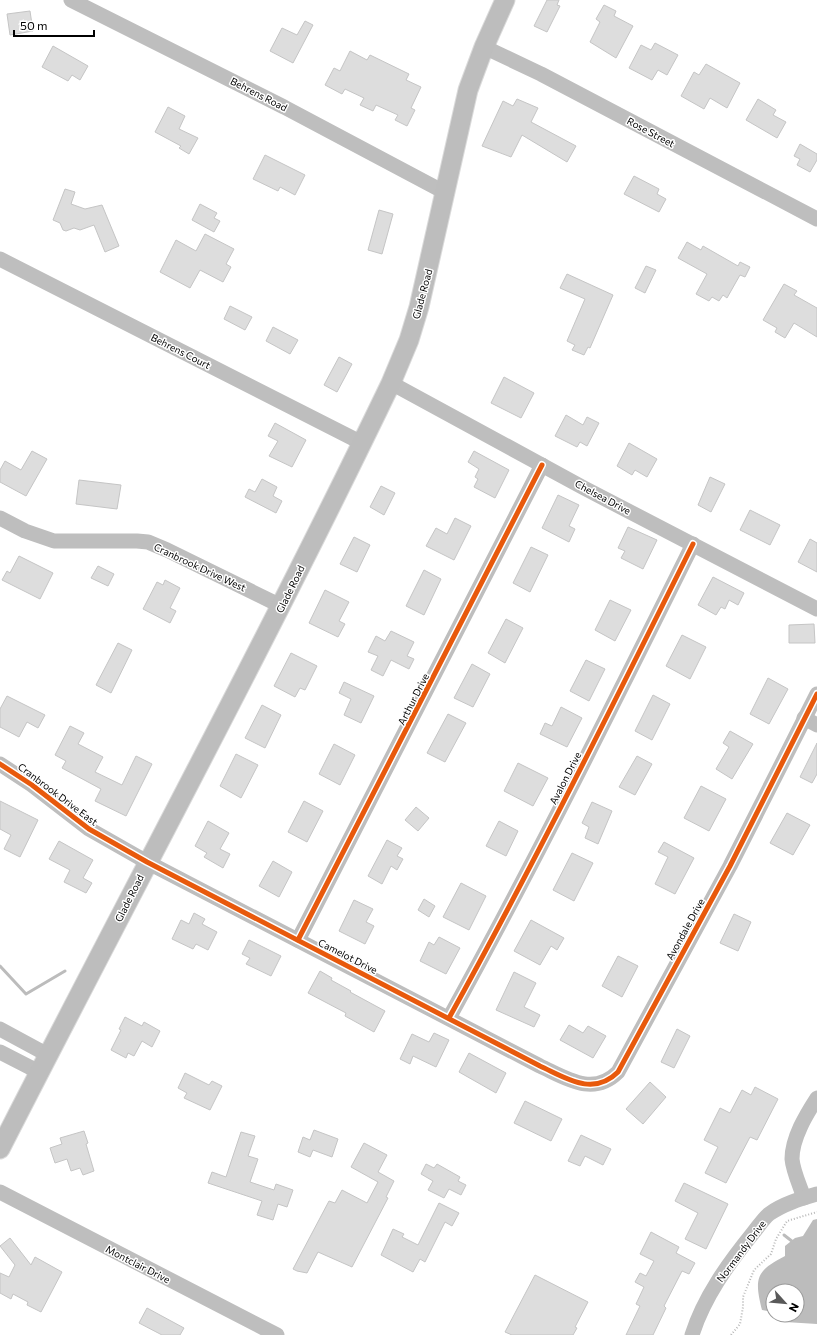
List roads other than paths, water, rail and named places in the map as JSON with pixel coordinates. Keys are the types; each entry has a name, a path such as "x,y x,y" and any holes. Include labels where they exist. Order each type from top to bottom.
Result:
{"main road":[{"name":"Glade Road","path":"0,1149 147,862 281,606 391,383 409,340 419,307 446,193 468,90 484,47 505,0"}],"street":[{"name":"Behrens Road","path":"71,0 284,107 446,193"},
{"name":"Rose Street","path":"484,47 541,74 817,219"},
{"name":"Behrens Court","path":"0,259 362,443"},
{"name":"Chelsea Drive","path":"391,383 542,465 817,609"},
{"name":"Arthur Drive","path":"298,940 542,465"},
{"name":"Cranbrook Drive West","path":"0,518 25,531 54,541 148,542 281,606"},
{"name":"Avalon Drive","path":"449,1018 494,936 596,738 693,544"},
{"path":"817,694 804,718 817,725"},
{"name":"Avondale Drive","path":"540,1066 587,1085 595,1085 611,1079 618,1072 730,866 804,718"},
{"name":"Cranbrook Drive East","path":"0,764 32,785 89,829 147,862"},
{"name":"Camelot Drive","path":"147,862 540,1066"},
{"path":"0,1029 48,1055"},
{"path":"0,1052 39,1072"},
{"path":"811,1196 792,1160 793,1146 808,1112 817,1098"},
{"name":"Montclair Drive","path":"0,1192 276,1335"},
{"name":"Normandy Drive","path":"692,1335 698,1317 715,1286 759,1226 768,1216 781,1207 811,1196"}],"waterway":[{"path":"0,966 26,994 65,971"},
{"path":"784,1235 793,1242"}]}
